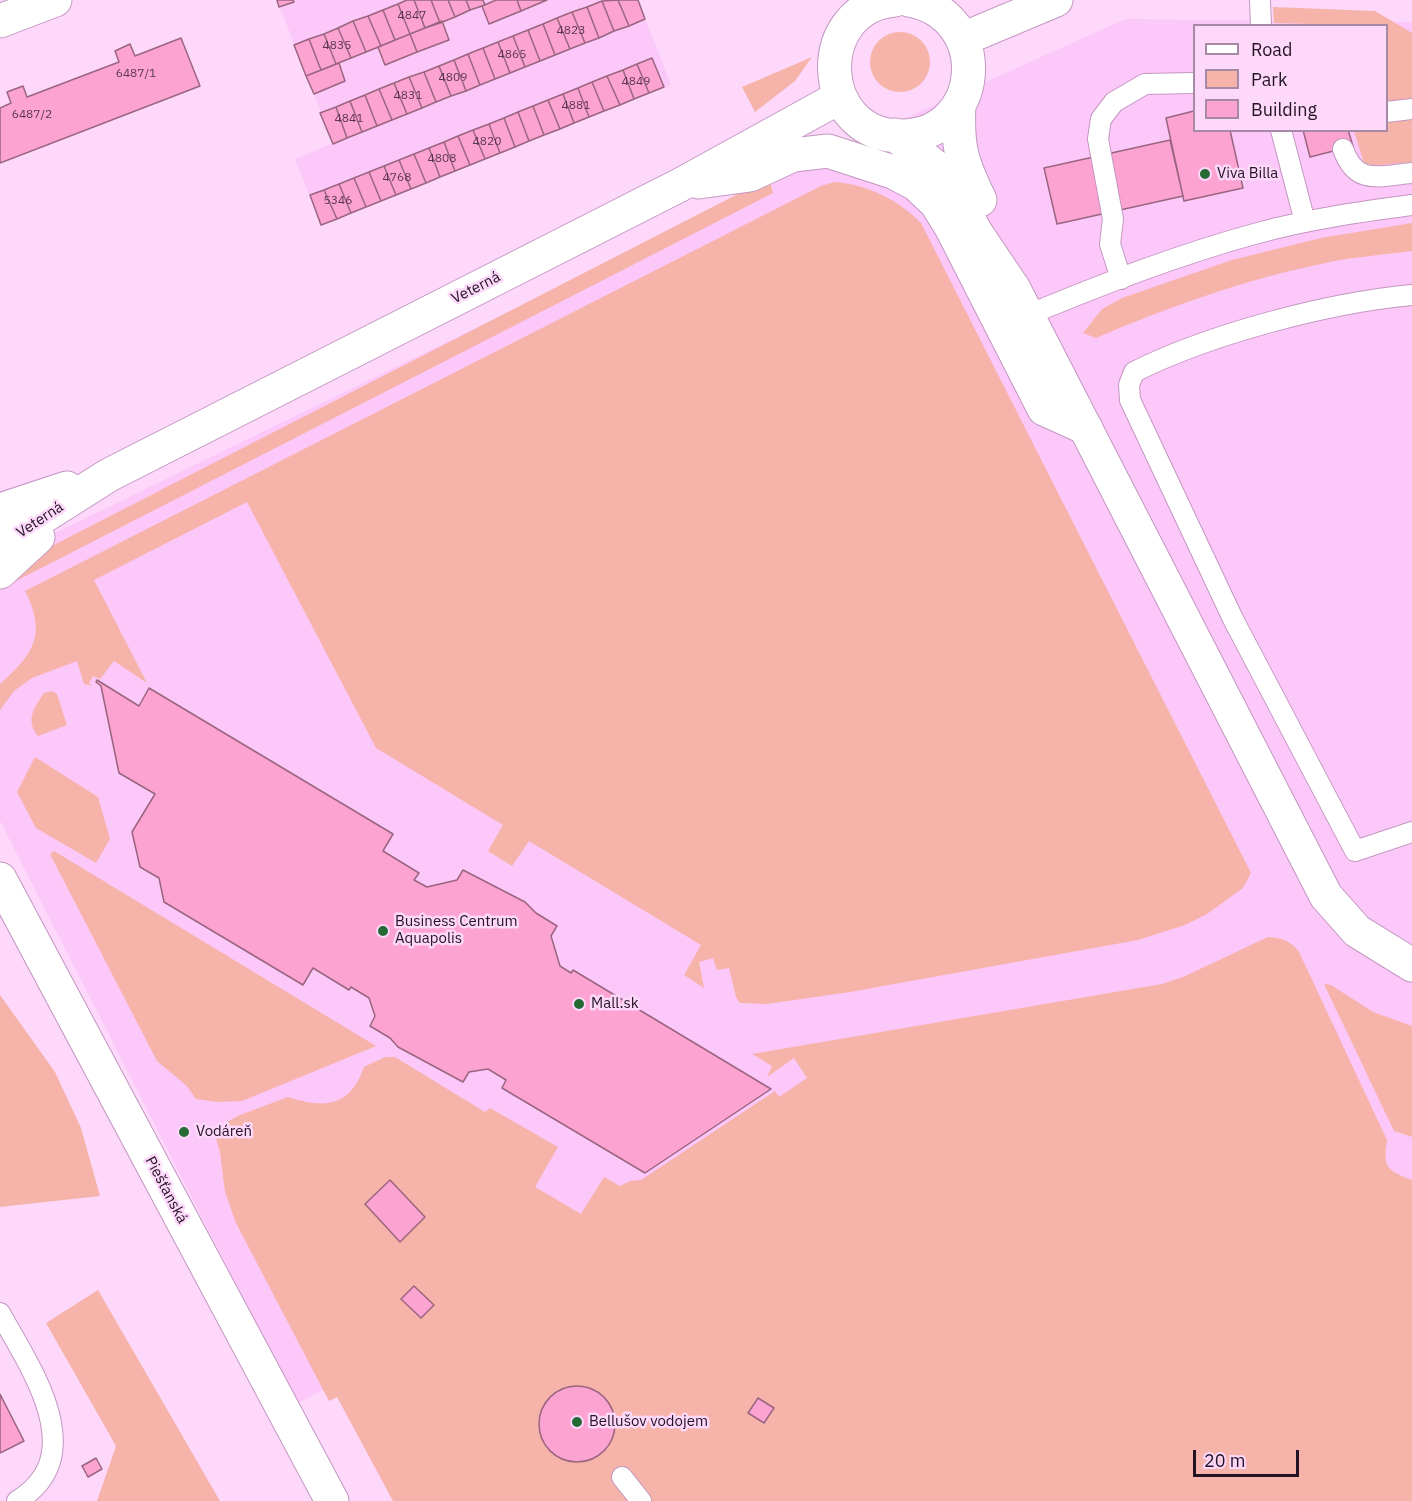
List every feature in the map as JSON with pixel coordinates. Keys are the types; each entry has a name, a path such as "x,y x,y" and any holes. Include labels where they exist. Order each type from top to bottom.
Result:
{"street":[{"path":"0,21 55,0"},
{"path":"963,39 1056,0"},
{"path":"959,104 935,127 916,134 895,135 876,130 861,122 849,111 840,97 834,72 834,59 841,35 857,16 890,1 937,9 952,22 963,39 969,72 968,83 959,104 958,141 961,160 992,224 1022,302 1326,896 1357,931 1412,965"},
{"name":"Veterná","path":"0,544 109,475 680,185 840,97"},
{"path":"895,135 942,172 977,234 1022,302"},
{"path":"680,185 750,175 793,155 828,151 893,172 916,184 936,203 951,227 1044,409 1086,429"},
{"path":"0,496 109,475"},
{"path":"0,572 109,475"},
{"name":"Veterná","path":"0,510 109,475"},
{"name":"Piešťanská","path":"0,879 332,1501"}],"lane":[{"path":"1260,0 1261,24"},
{"path":"1121,279 1110,244 1113,219 1098,139 1101,119 1114,102 1145,84 1193,83"},
{"path":"1388,112 1412,109"},
{"path":"1282,132 1305,222"},
{"path":"1343,149 1349,165 1360,174 1372,177 1412,173"},
{"path":"1022,302 1121,279 1211,247 1305,222 1412,205"},
{"path":"1412,295 1338,307 1200,345 1134,372 1129,385 1130,400 1233,619 1355,851 1412,831"},
{"path":"0,1312 45,1395 52,1417 53,1439 48,1465 37,1483 17,1501"},
{"path":"622,1477 641,1501"}],"shaded area":[{"path":"277,0 638,0 671,85 321,225 295,159 333,143"},
{"path":"1125,19 1412,22 1412,1394 886,1075 297,1404 0,821 0,563 12,554 917,113"}],"green space":[{"path":"1273,7 1375,11 1412,33 1412,162 1371,166 1364,163 1354,132 1388,132 1388,24 1274,23"},
{"path":"900,32 917,37 925,45 930,62 925,79 917,87 900,92 883,87 875,79 870,62 875,45 883,37"},
{"path":"812,57 795,81 755,112 742,87"},
{"path":"769,178 773,193 16,581 10,570 44,550"},
{"path":"834,182 858,186 892,200 921,223 1251,873 1243,888 1207,914 1185,925 1138,940 850,992 767,1004 740,1003 736,997 729,968 717,970 713,958 699,962 704,988 684,975 701,945 529,841 512,866 488,851 503,825 376,748 247,502 94,580 147,683 114,661 100,679 93,676 89,683 92,686 84,684 77,661 32,678 14,691 0,710 0,684 21,663 34,642 35,619 25,591 821,186"},
{"path":"1412,223 1412,251 1344,260 1263,278 1207,295 1096,338 1083,333 1102,309 1122,298 1232,260 1321,238"},
{"path":"52,691 57,694 67,725 38,736 32,725 32,714 44,693"},
{"path":"35,757 98,797 110,839 96,863 36,828 17,792"},
{"path":"54,851 376,1046 242,1101 218,1102 196,1099 187,1086 157,1061 50,854"},
{"path":"1268,937 1286,941 1299,952 1387,1140 1386,1162 1388,1167 1412,1180 1412,1501 393,1501 337,1397 329,1401 236,1223 225,1192 220,1152 215,1135 223,1124 288,1097 314,1103 335,1102 351,1090 364,1067 385,1057 395,1057 485,1112 490,1108 558,1147 535,1187 581,1214 604,1177 620,1186 630,1181 641,1180 775,1091 779,1097 807,1078 794,1058 767,1077 772,1066 752,1054 1162,984 1183,977"},
{"path":"1324,984 1331,985 1373,1012 1412,1026 1412,1137 1394,1131"},
{"path":"0,995 55,1072 81,1128 100,1196 0,1207"},
{"path":"98,1290 220,1501 97,1501 116,1446 46,1323"}],"building":[{"path":"277,0 293,0 294,2 279,7"},
{"path":"414,0 425,28 410,34 398,4"},
{"path":"414,0 431,0 440,23 425,28"},
{"path":"431,0 448,0 455,17 440,23"},
{"path":"448,0 466,0 470,10 455,17"},
{"path":"466,0 483,0 485,5 470,10"},
{"path":"496,0 517,0 521,11 489,24 482,6"},
{"path":"517,0 547,0 521,11"},
{"path":"618,0 629,26 614,31 602,1"},
{"path":"618,0 638,0 645,19 629,26"},
{"path":"602,1 614,31 599,38 587,7"},
{"path":"398,4 410,34 395,40 383,10"},
{"path":"587,7 599,38 585,43 572,12"},
{"path":"383,10 395,40 381,46 368,16"},
{"path":"572,12 585,43 570,49 557,18"},
{"path":"368,16 381,46 366,52 353,21"},
{"path":"557,18 570,49 555,55 543,24"},
{"path":"353,21 366,52 351,58 338,28"},
{"path":"442,21 449,40 417,52 410,34"},
{"path":"543,24 555,55 540,61 528,30"},
{"path":"338,28 351,58 336,64 324,34"},
{"path":"528,30 540,61 525,67 513,36"},
{"path":"324,34 336,64 321,70 309,39"},
{"path":"410,34 417,52 385,65 378,47"},
{"path":"513,36 525,67 510,73 498,42"},
{"path":"181,38 200,86 0,163 0,108 11,103 7,92 23,86 27,97 119,62 115,51 130,44 135,56"},
{"path":"309,39 321,70 306,76 294,45"},
{"path":"498,42 510,73 495,79 483,48"},
{"path":"483,48 495,79 480,85 468,54"},
{"path":"468,54 480,85 466,91 454,60"},
{"path":"652,58 664,87 649,93 637,64"},
{"path":"454,60 466,91 451,96 439,66"},
{"path":"339,63 345,81 314,94 306,76"},
{"path":"637,64 649,93 634,99 623,70"},
{"path":"439,66 451,96 436,102 424,72"},
{"path":"623,70 634,99 620,105 607,76"},
{"path":"424,72 436,102 422,108 409,77"},
{"path":"607,76 620,105 604,111 592,82"},
{"path":"409,77 422,108 407,114 394,83"},
{"path":"592,82 604,111 589,117 578,88"},
{"path":"394,83 407,114 392,120 379,89"},
{"path":"578,88 589,117 574,123 563,94"},
{"path":"379,89 392,120 377,126 365,95"},
{"path":"563,94 574,123 560,129 548,100"},
{"path":"365,95 377,126 362,132 350,101"},
{"path":"548,100 560,129 544,135 533,106"},
{"path":"350,101 362,132 347,138 336,107"},
{"path":"533,106 544,135 529,141 518,112"},
{"path":"336,107 347,138 333,144 320,113"},
{"path":"1193,111 1193,132 1230,132 1243,188 1184,201 1166,118"},
{"path":"518,112 529,141 515,147 504,118"},
{"path":"504,118 515,147 500,153 489,124"},
{"path":"489,124 500,153 485,159 473,130"},
{"path":"473,130 485,159 470,165 458,136"},
{"path":"1304,132 1349,132 1353,146 1310,157"},
{"path":"458,136 470,165 455,171 444,142"},
{"path":"1170,140 1183,196 1057,224 1044,168"},
{"path":"444,142 455,171 440,177 429,148"},
{"path":"429,148 440,177 426,183 414,154"},
{"path":"414,154 426,183 411,189 399,160"},
{"path":"399,160 411,189 396,195 384,166"},
{"path":"384,166 396,195 381,201 369,172"},
{"path":"369,172 381,201 366,207 354,178"},
{"path":"354,178 366,207 351,213 339,184"},
{"path":"339,184 351,213 337,219 324,190"},
{"path":"324,190 337,219 321,225 310,195"},
{"name":"Business Centrum Aquapolis","path":"97,680 139,706 149,688 393,834 383,851 419,873 414,880 427,887 457,880 463,870 525,902 536,913 557,926 551,936 560,966 571,973 573,970 771,1089 645,1173 502,1088 506,1080 488,1069 469,1072 463,1082 398,1047 390,1038 370,1026 375,1016 369,998 351,987 349,990 313,968 303,985 164,902 159,878 140,867 132,832 155,794 119,773 101,686 96,682"},
{"path":"390,1180 425,1217 400,1242 365,1204"},
{"path":"414,1286 434,1305 421,1318 401,1299"},
{"name":"Bellušov vodojem","path":"577,1386 591,1389 604,1397 612,1410 615,1424 612,1438 604,1451 591,1459 577,1462 563,1459 550,1451 542,1438 539,1424 542,1410 550,1397 563,1389"},
{"path":"0,1394 24,1441 0,1453"},
{"path":"758,1398 774,1408 764,1423 748,1413"},
{"path":"96,1458 102,1469 88,1477 82,1466"}],"place":[{"name":"Viva Billa","path":"1205,174"},
{"name":"Business Centrum Aquapolis","path":"383,931"},
{"name":"Mall.sk","path":"579,1004"},
{"name":"Vodáreň","path":"184,1132"},
{"name":"Bellušov vodojem","path":"577,1422"}]}
